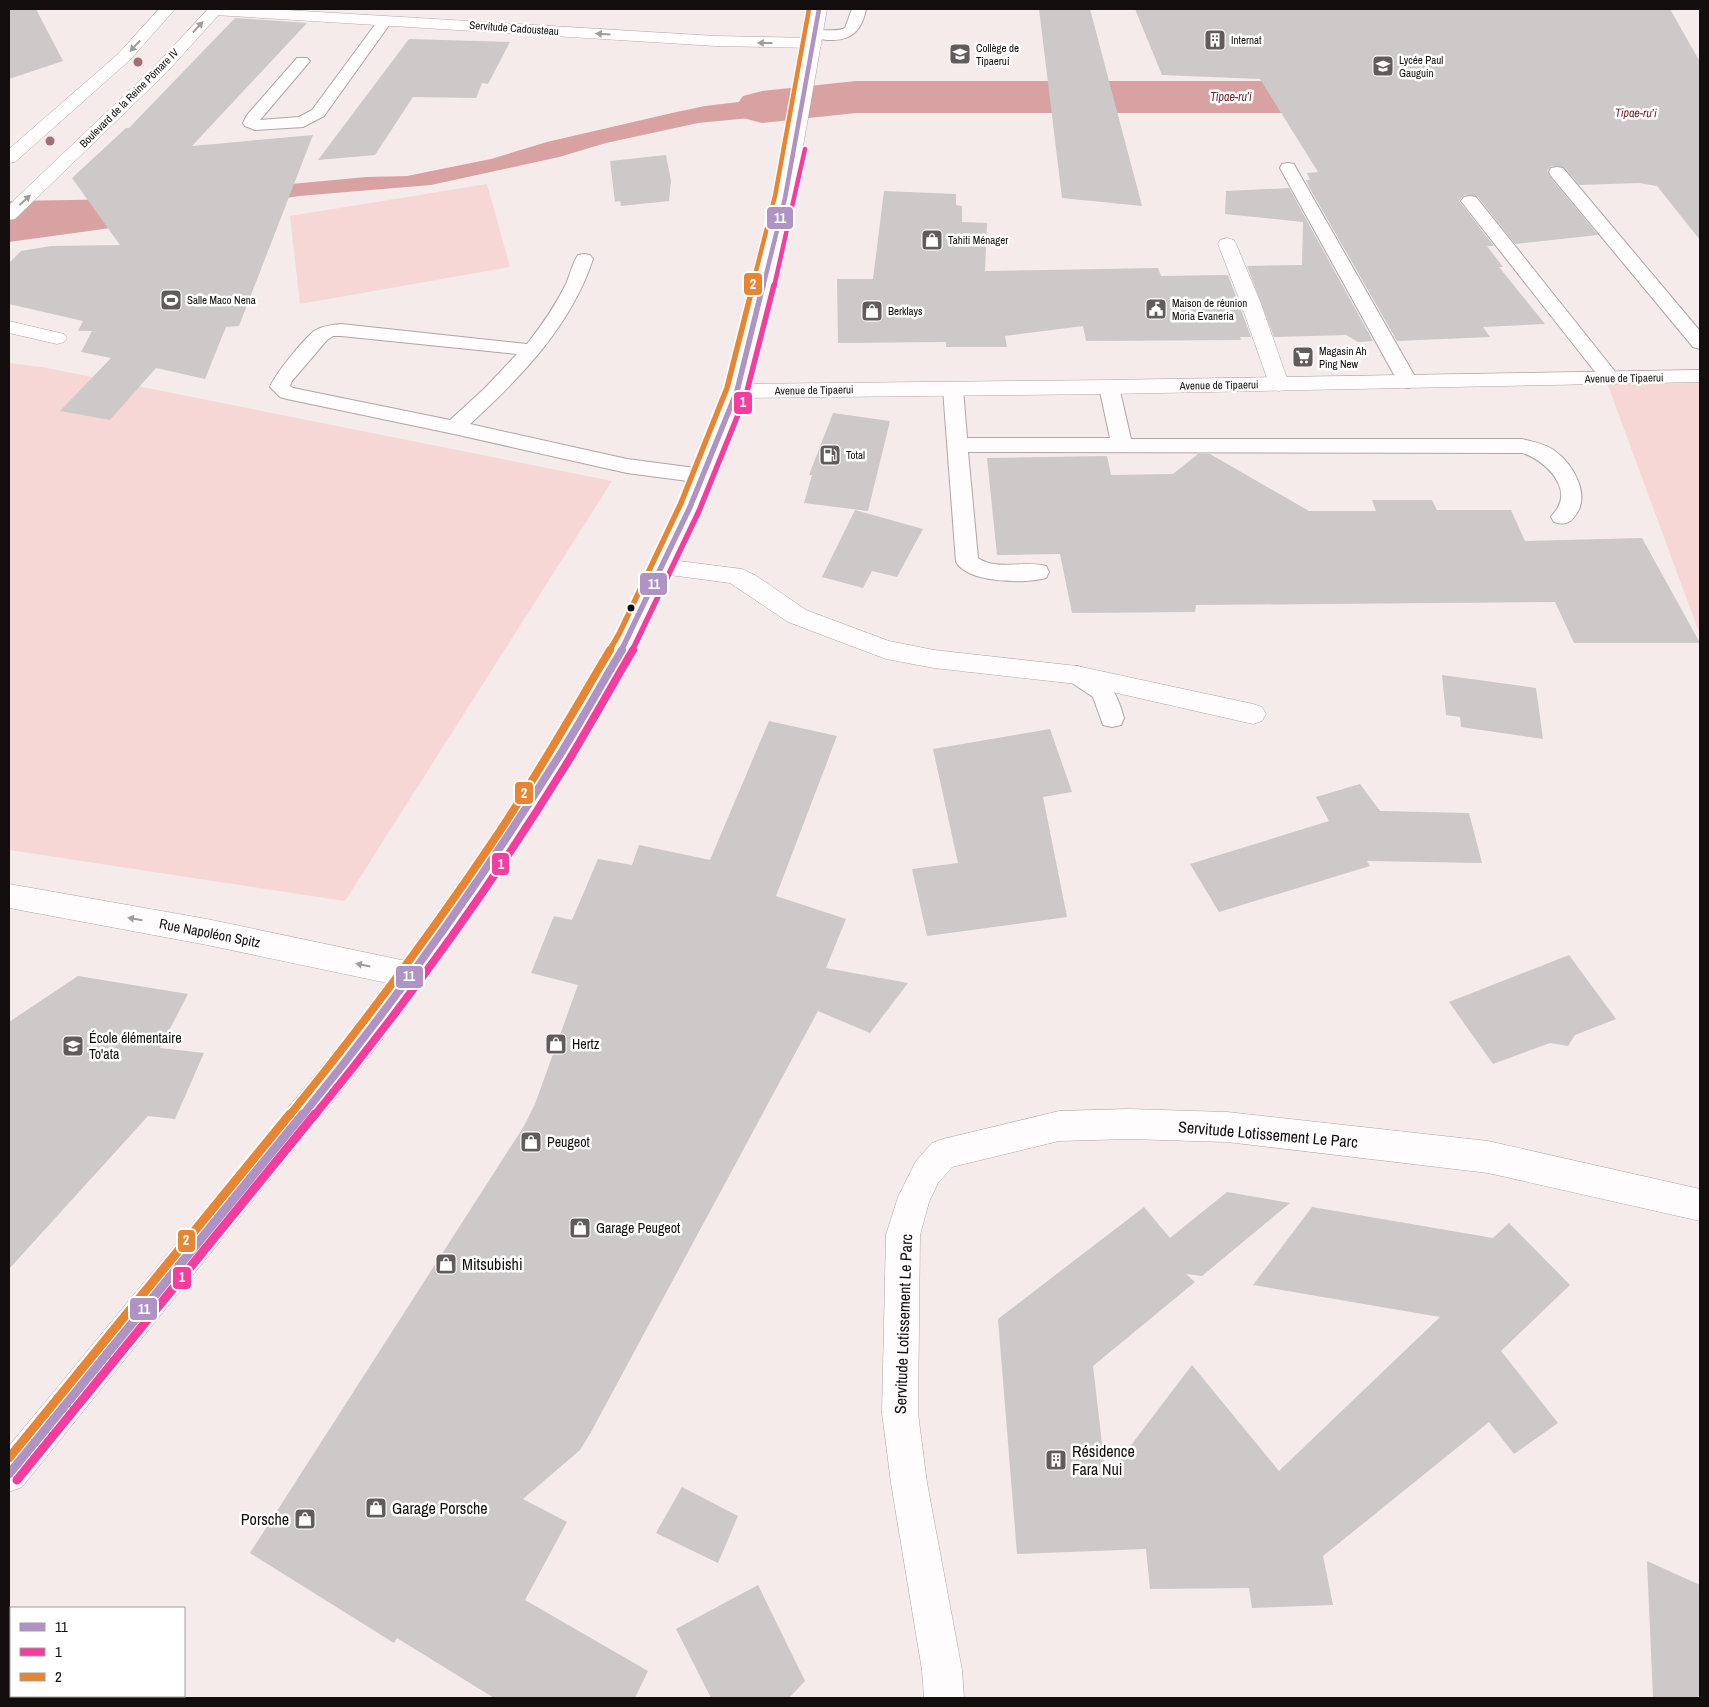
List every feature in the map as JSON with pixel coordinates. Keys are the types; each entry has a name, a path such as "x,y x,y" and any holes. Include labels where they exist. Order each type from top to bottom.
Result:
{"main road":[{"path":"9,158 124,57 167,9"},
{"name":"Servitude Cadousteau","path":"215,9 716,41 814,38"},
{"name":"Boulevard de la Reine Pōmare IV","path":"9,215 161,69 215,9"},
{"path":"9,1474 364,1039 475,885 555,763 628,639 663,567 703,476 737,391 775,242 796,147 819,9"},
{"path":"1227,244 1250,301 1279,384"},
{"path":"9,327 57,338"},
{"name":"Avenue de Tipaerui","path":"737,391 1109,387 1700,376"},
{"path":"663,567 734,576 747,580 797,616 886,650 934,659 1077,675 1191,698 1253,714"},
{"name":"Rue Napoléon Spitz","path":"9,896 206,932 411,975"},
{"name":"Servitude Lotissement Le Parc","path":"944,1698 942,1670 909,1483 900,1413 904,1234 914,1197 927,1172 943,1154 1059,1126 1129,1124 1228,1127 1488,1157 1700,1205"}],"lane":[{"path":"814,38 844,34 853,30 857,24 859,9"},
{"path":"302,61 253,118 251,123 255,125 303,122 318,113 385,21"},
{"path":"1288,168 1408,382"},
{"path":"1557,172 1700,343"},
{"path":"1470,201 1610,378"},
{"path":"1649,256 1700,322"},
{"path":"454,428 481,404 531,350 573,292 580,277 584,259"},
{"path":"531,350 341,330 329,331 320,336 283,378 280,387 287,394 627,466 703,476"},
{"path":"1109,387 1122,445"},
{"path":"954,389 967,562 973,568 982,571 1038,572"},
{"path":"958,445 1522,446 1541,452 1552,459 1563,472 1572,494 1569,508 1562,517"},
{"path":"1077,675 1099,686 1107,701 1112,718"}],"shaded area":[{"path":"764,99 760,117 698,123 606,143 559,157 431,185 299,196 176,219 9,242 9,201 131,199 366,177 407,176 491,159 547,142 672,113 705,106"},
{"path":"487,184 510,267 300,304 290,216"},
{"path":"9,363 42,367 612,481 345,901 9,850"},
{"path":"1700,378 1700,635 1606,380"}],"building":[{"path":"9,9 36,9 63,61 9,79"},
{"path":"1039,9 1090,9 1142,206 1062,198"},
{"path":"1135,9 1670,9 1700,62 1700,240 1657,186 1639,183 1579,185 1564,167 1551,166 1547,171 1598,235 1515,244 1477,196 1464,195 1459,201 1494,246 1487,246 1503,267 1499,267 1545,324 1483,327 1490,337 1397,341 1309,187 1306,180 1310,180 1307,173 1318,172 1260,79 1162,75"},
{"path":"235,18 307,23 192,146 313,135 239,326 226,327 205,379 156,368 110,420 60,411 111,358 81,352 92,331 78,331 83,321 9,304 9,263 21,251 51,246 120,245 72,178 126,128 129,128"},
{"path":"409,39 510,42 488,84 482,83 476,98 413,97 375,155 318,160"},
{"path":"666,155 671,181 669,201 621,206 620,201 615,202 610,161"},
{"path":"1289,188 1373,341 1358,342 1346,335 1274,337 1247,266 1302,265 1303,222 1225,214 1226,191"},
{"path":"884,191 956,194 956,205 962,206 962,222 987,223 985,271 1158,268 1161,276 1228,275 1251,337 1240,337 1241,340 1086,341 1083,326 1005,336 1007,347 946,347 946,342 838,343 837,279 873,279"},
{"name":"Total","path":"833,413 890,421 868,511 804,503 812,475 809,475"},
{"path":"1198,454 1210,454 1309,511 1376,511 1372,500 1432,500 1437,510 1511,510 1525,541 1642,538 1700,643 1574,643 1555,602 1196,605 1195,612 1072,613 1060,554 997,555 987,458 1107,456 1111,475 1173,474"},
{"path":"855,510 923,529 897,577 872,571 863,588 822,577"},
{"path":"1442,675 1536,688 1543,739 1461,727 1460,717 1446,715"},
{"path":"769,721 837,736 776,896 846,919 826,968 908,983 870,1033 818,1011 591,1432 580,1450 523,1499 567,1522 525,1600 648,1671 635,1698 494,1698 397,1638 394,1643 250,1553 524,1126 535,1104 578,985 531,973 554,916 572,920 598,859 632,865 639,845 710,860"},
{"path":"1050,729 1072,792 1043,797 1067,917 927,936 912,869 958,863 933,749"},
{"path":"1360,784 1380,811 1469,813 1482,863 1367,861 1370,866 1219,912 1190,864 1329,821 1316,797"},
{"path":"1569,955 1616,1019 1575,1035 1568,1046 1550,1043 1493,1064 1449,1002"},
{"path":"78,976 188,994 160,1048 204,1053 175,1119 148,1116 9,1269 9,1022"},
{"path":"1227,1192 1290,1203 1202,1276 1186,1274 1195,1282 1093,1366 1106,1478 1192,1365 1279,1471 1440,1317 1253,1285 1312,1207 1493,1238 1509,1223 1570,1285 1501,1351 1558,1423 1514,1454 1489,1422 1323,1556 1333,1605 1252,1608 1249,1588 1150,1589 1146,1549 1017,1554 998,1319 1144,1207 1170,1238"},
{"path":"682,1487 738,1516 718,1563 656,1533"},
{"path":"1647,1561 1700,1585 1700,1698 1653,1698"},
{"path":"758,1585 805,1681 789,1698 711,1698 676,1629"}],"waterway":[{"name":"Tipae-ru’i","path":"762,107 856,97 1299,97 1393,102"}],"transit line":[{"name":"2","path":"9,1458 356,1033 457,894 499,832 546,758 619,634 681,503 727,388 775,196 809,9"},
{"name":"11","path":"9,1474 364,1039 465,900 507,837 555,763 628,639 690,507 737,391 785,198 819,9"},
{"name":"1","path":"17,1480 372,1045 473,906 564,768 637,643 699,511 746,395 785,244 805,149"}],"place":[{"name":"Internat","path":"1215,40"},
{"name":"Collège de Tipaerui","path":"960,54"},
{"name":"Lycée Paul Gauguin","path":"1383,66"},
{"name":"Tahiti Ménager","path":"932,240"},
{"name":"Salle Maco Nena","path":"171,300"},
{"name":"Maison de réunion Moria Evaneria","path":"1156,309"},
{"name":"Berklays","path":"872,311"},
{"name":"Magasin Ah Ping New","path":"1303,357"},
{"name":"Total","path":"830,455"},
{"name":"Hertz","path":"556,1044"},
{"name":"École élémentaire To'ata","path":"73,1046"},
{"name":"Peugeot","path":"531,1142"},
{"name":"Garage Peugeot","path":"580,1228"},
{"name":"Mitsubishi","path":"446,1264"},
{"name":"Résidence Fara Nui","path":"1056,1460"},
{"name":"Garage Porsche","path":"376,1508"},
{"name":"Porsche","path":"305,1519"}]}
